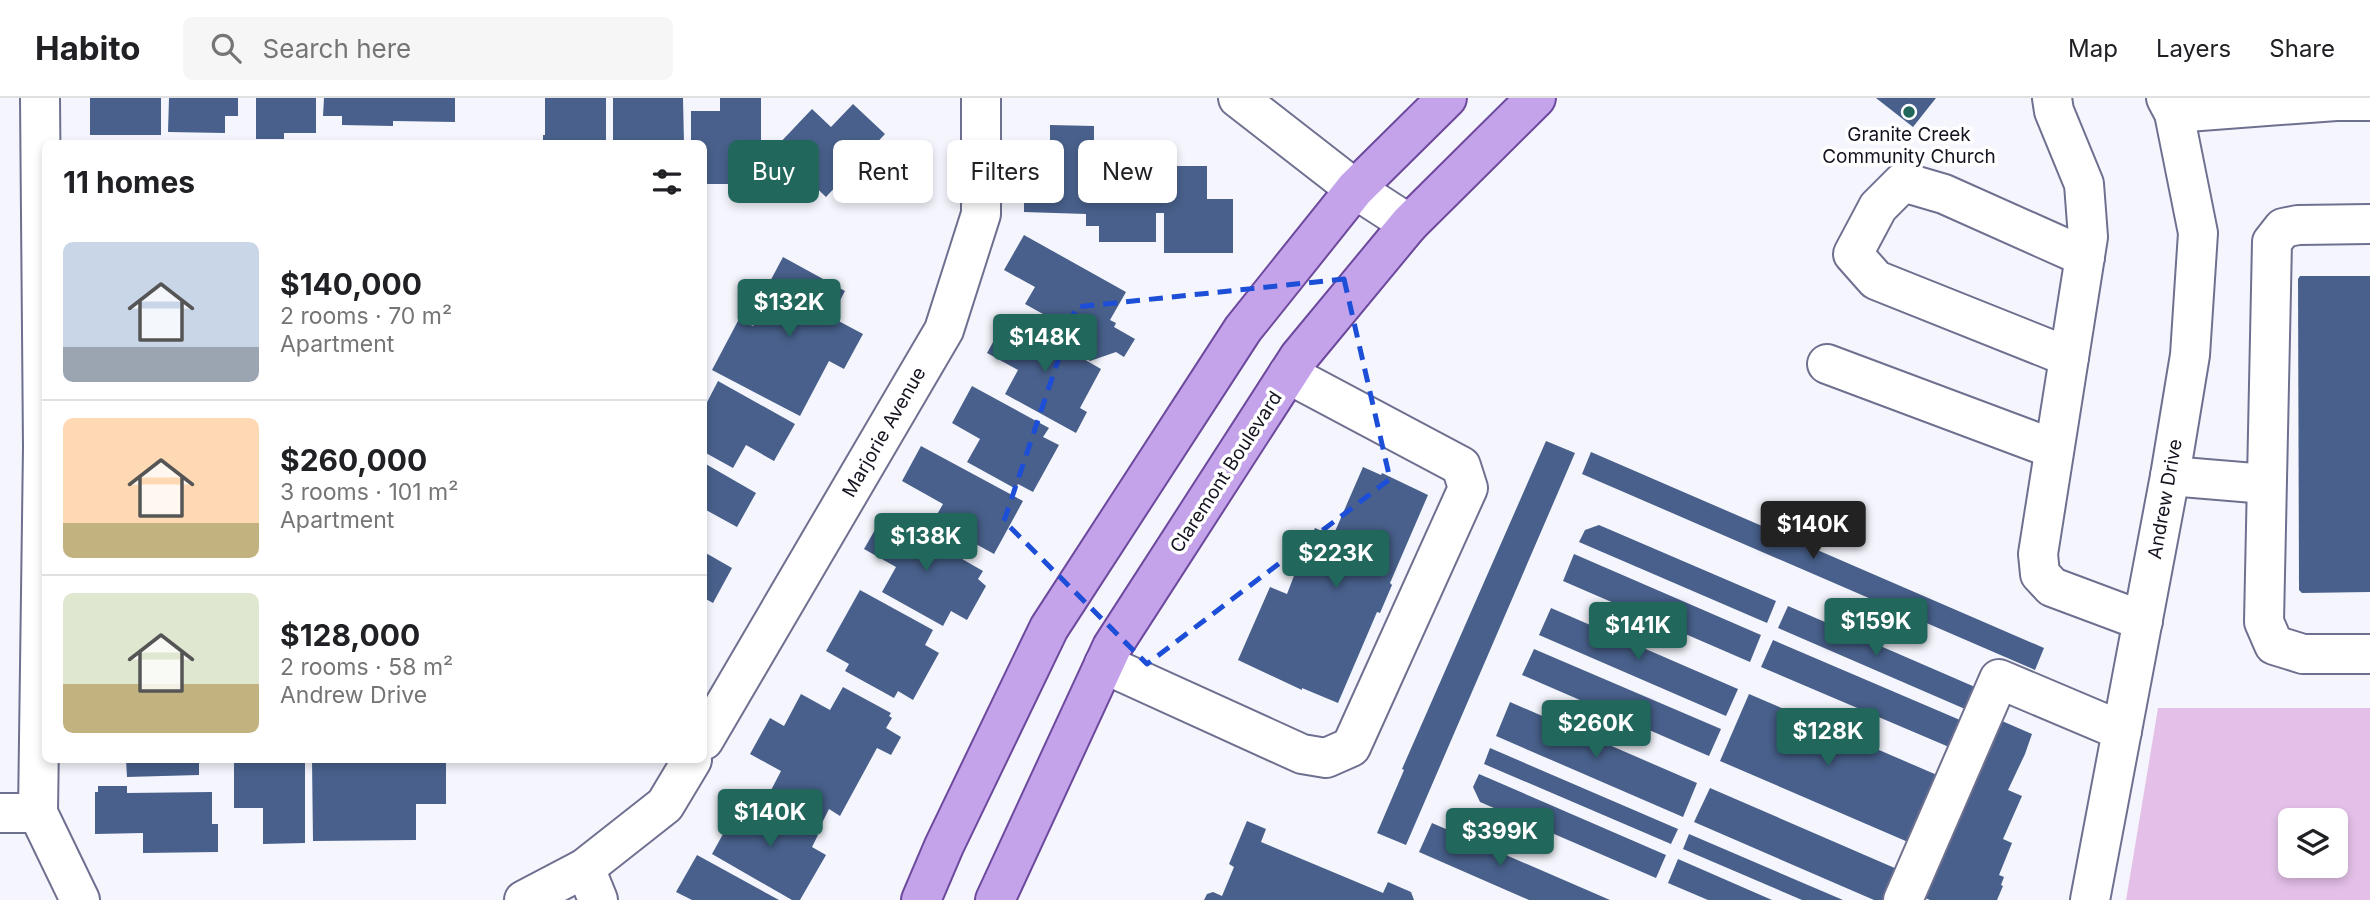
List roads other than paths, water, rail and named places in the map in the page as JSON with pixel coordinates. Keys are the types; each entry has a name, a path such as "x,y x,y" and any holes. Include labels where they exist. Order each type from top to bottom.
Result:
{"main road":[{"path":"921,900 1049,628 1243,329 1355,189 1447,98"},
{"name":"Claremont Boulevard","path":"995,900 1112,647 1288,374 1409,224 1536,98"}],"street":[{"path":"40,98 42,272"},
{"name":"Marjorie Avenue","path":"707,735 944,330 981,214 981,98"},
{"path":"1238,98 1355,189 1409,224"},
{"path":"2052,98 2054,110 2084,184 2088,237 2038,554 2040,574 2052,587 2143,621"},
{"path":"2170,105 2347,100"},
{"name":"Andrew Drive","path":"2090,900 2170,476 2190,355 2198,233 2170,105"},
{"path":"2069,357 1876,280 1853,254 1878,207 1903,182 1944,194 2085,257"},
{"path":"2370,224 2298,225 2283,228 2272,242 2264,622 2274,645 2303,654 2370,654"},
{"path":"1827,364 2054,449"},
{"path":"1104,664 1303,754 1326,758 1352,747 1468,488 1461,466 1288,374"},
{"path":"2170,476 2266,484"},
{"path":"42,569 38,813 80,900"},
{"path":"1903,900 1999,679 2122,731"},
{"path":"524,900 592,884 665,805 690,763"},
{"path":"0,813 38,813"}],"place":[{"name":"Granite Creek Community Church","path":"1909,112"}]}
